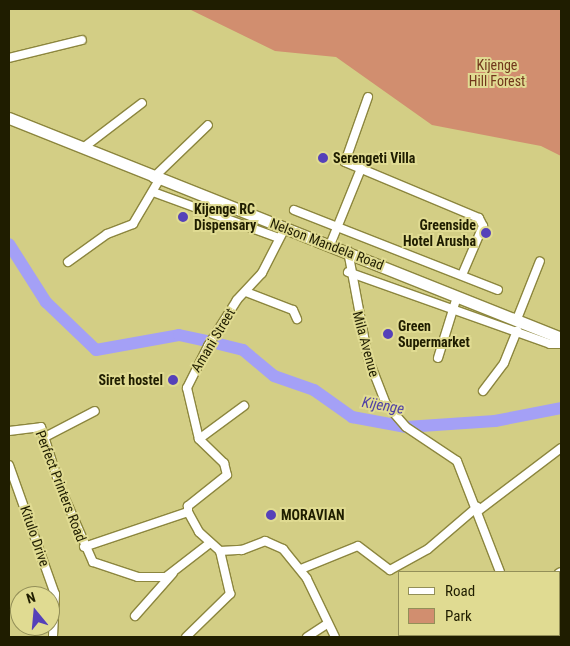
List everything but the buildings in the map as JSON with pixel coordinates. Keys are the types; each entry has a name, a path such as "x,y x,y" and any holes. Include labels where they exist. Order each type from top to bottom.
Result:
{"main road":[{"name":"Nelson Mandela Road","path":"9,118 156,179 348,251 456,302 517,319 561,338"}],"street":[{"path":"9,58 82,40"},
{"path":"368,97 345,158 360,171 479,218 483,226 462,275"},
{"path":"83,148 142,103"},
{"path":"68,262 107,234 133,224 153,192 156,179 208,125"},
{"path":"330,245 360,171"},
{"path":"153,192 279,238"},
{"path":"294,210 339,225 498,290"},
{"name":"Amani Street","path":"199,439 187,388 208,346 246,292 262,273 286,228"},
{"name":"Mila Avenue","path":"348,251 348,272 370,368 386,404 406,427 457,461 500,571"},
{"path":"517,319 540,261"},
{"path":"348,272 456,302 516,331 561,344"},
{"path":"246,292 293,310 297,319"},
{"path":"438,358 456,302"},
{"path":"483,391 504,363 516,331"},
{"path":"186,637 230,594 220,551 210,543 188,512 188,506 227,475 224,463 199,439 244,406"},
{"path":"45,437 95,411"},
{"name":"Perfect Printers Road","path":"9,431 37,425 45,437 84,547 93,562 111,570 138,577 174,573"},
{"path":"301,569 358,546 390,570 428,549 477,509 561,448"},
{"name":"Kitulo Drive","path":"9,466 52,586"},
{"path":"84,547 188,512"},
{"path":"220,551 273,542 301,569 335,637"},
{"path":"135,616 174,573 210,543"},
{"path":"307,637 327,624"}],"green space":[{"name":"Kijenge Hill Forest","path":"189,9 561,9 561,156 541,146 432,125 336,57 275,51"}],"waterway":[{"name":"Kijenge","path":"9,244 46,302 96,350 179,335 207,341"},
{"name":"Kijenge","path":"219,344 243,350 274,376 314,390 352,417 406,427 495,421 561,408"}],"place":[{"name":"Serengeti Villa","path":"323,158"},
{"name":"Kijenge RC Dispensary","path":"183,217"},
{"name":"Greenside Hotel Arusha","path":"486,233"},
{"name":"Green Supermarket","path":"388,334"},
{"name":"Siret hostel","path":"173,380"},
{"name":"MORAVIAN","path":"271,515"}]}
